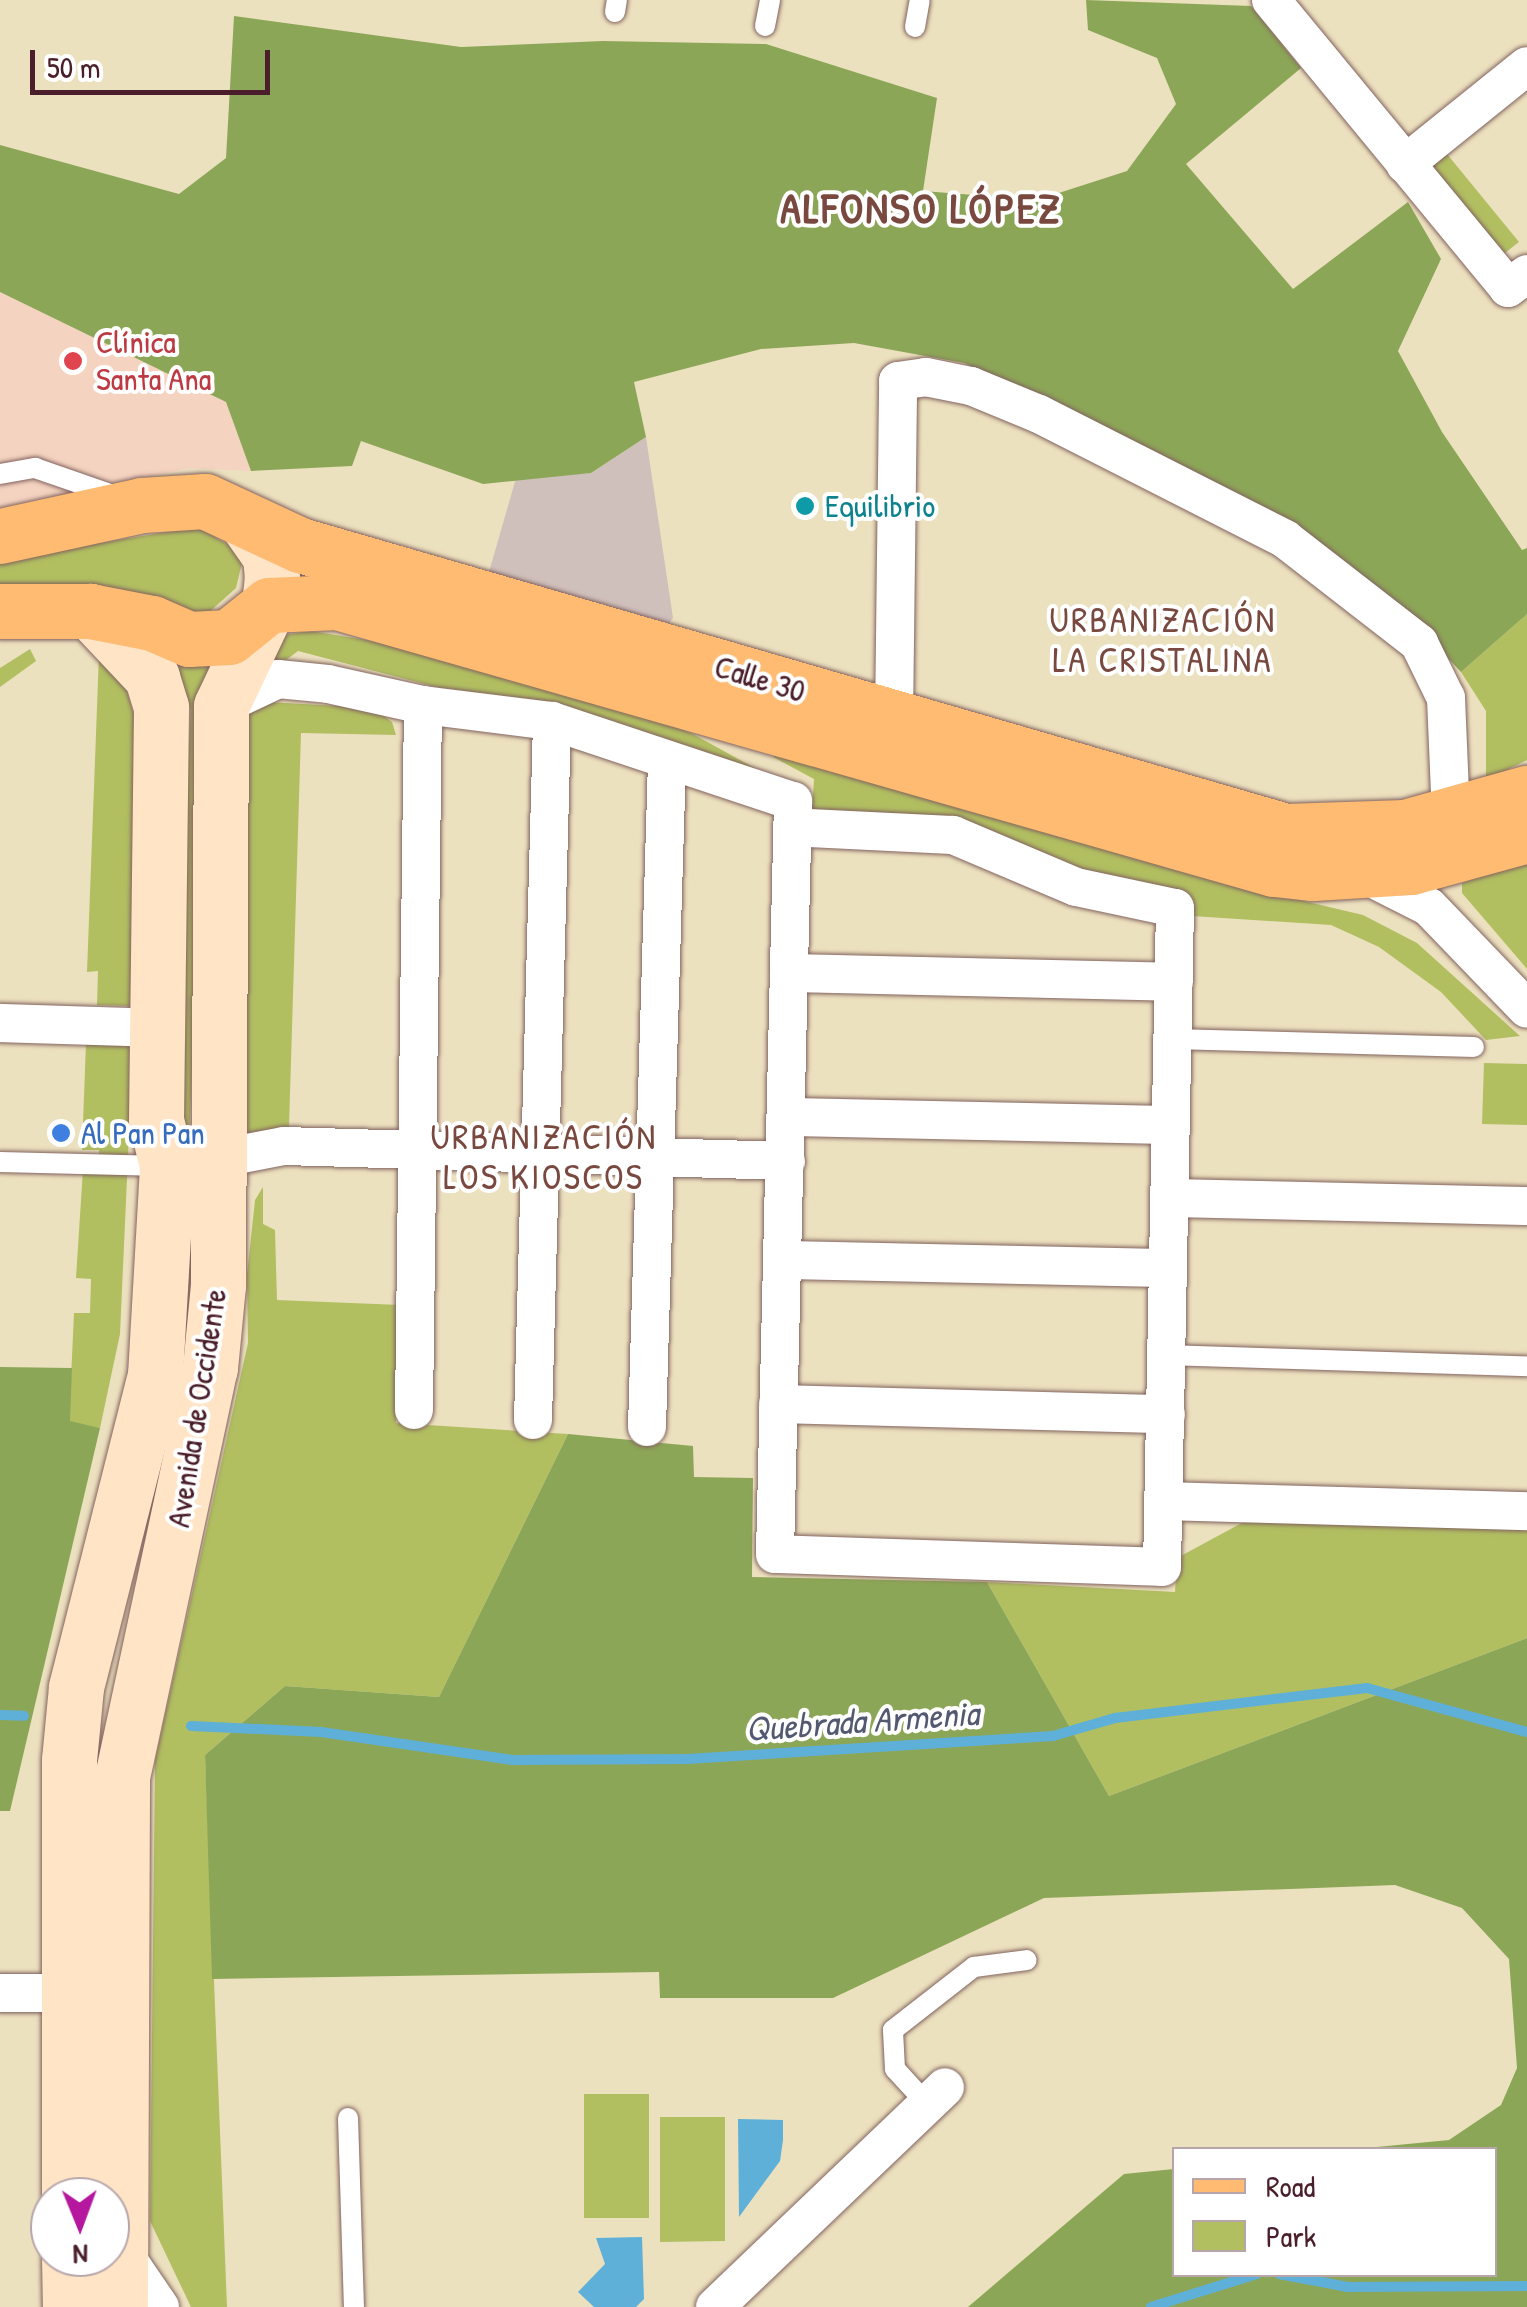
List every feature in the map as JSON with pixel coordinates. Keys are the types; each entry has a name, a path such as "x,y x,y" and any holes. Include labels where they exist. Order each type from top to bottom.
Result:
{"main road":[{"name":"Calle 30","path":"0,536 142,506 205,501 300,545 1286,831 1353,832 1452,816 1527,793"},
{"name":"Avenida de Occidente","path":"98,2177 122,1777 210,1368 220,1160 215,1118 221,706 269,605 270,556 247,523"},
{"name":"Calle 30","path":"269,605 336,602 1235,860 1313,873 1411,867 1527,835"},
{"path":"15,618 90,611 152,623 189,639 229,637 269,605"},
{"name":"Avenida de Occidente","path":"69,2177 69,1760 76,1687 155,1375 167,1166 156,1120 162,707 152,677 90,611"},
{"name":"Avenida de Occidente","path":"70,2307 83,2277"},
{"name":"Avenida de Occidente","path":"106,2277 120,2307"}],"street":[{"path":"1271,0 1508,288 1527,274"},
{"path":"1406,164 1527,66"},
{"path":"894,720 898,381 926,377 971,386 1039,414 1285,539 1418,643 1446,698 1452,816"},
{"path":"221,706 278,680 422,705 552,721 667,760 793,814 954,835 1076,887 1175,908 1162,1567 775,1554 793,814"},
{"path":"414,1410 421,1151 422,705"},
{"path":"532,1420 552,721"},
{"path":"647,1427 667,760"},
{"path":"1358,871 1428,907 1527,1009"},
{"path":"789,973 1174,982"},
{"path":"0,1022 158,1028"},
{"path":"788,1117 1171,1125"},
{"path":"167,1166 220,1160 284,1146 786,1161"},
{"path":"1170,1198 1527,1206"},
{"path":"783,1260 1167,1268"},
{"path":"778,1404 1166,1414"},
{"path":"1164,1502 1527,1512"},
{"path":"0,1992 68,1993"},
{"path":"715,2307 936,2096"},
{"path":"124,2277 160,2307"}],"lane":[{"path":"765,26 770,0"},
{"path":"915,27 920,0"},
{"path":"0,474 35,468 142,506"},
{"path":"1173,1039 1474,1047"},
{"path":"0,1162 167,1166"},
{"path":"1167,1355 1527,1366"},
{"path":"936,2096 894,2068 893,2030 974,1967 1027,1960"},
{"path":"348,2118 354,2307"}],"shaded area":[{"name":"Clínica Santa Ana","path":"0,292 226,402 251,471 189,468 0,508"},
{"path":"646,437 673,618 666,628 489,572 516,478 591,473"}],"green space":[{"path":"1086,0 1251,6 1301,68 1186,164 1293,289 1408,202 1441,259 1398,351 1442,432 1522,550 1527,548 1527,614 1461,672 1396,603 1042,399 964,363 854,343 761,349 634,382 646,437 591,473 483,484 361,441 352,466 251,471 226,402 0,292 0,145 179,194 226,158 234,16 461,47 603,41 766,44 937,98 923,191 1037,200 1127,171 1176,104 1157,58 1088,30"},
{"path":"1447,154 1519,242 1501,256 1431,168"},
{"path":"198,527 244,554 236,588 207,614 0,591 0,559"},
{"path":"1527,614 1527,760 1486,780 1486,711 1461,672"},
{"path":"311,631 434,651 596,696 691,733 762,772 298,651 266,675 278,636"},
{"path":"30,649 36,661 0,687 0,668"},
{"path":"99,654 126,688 134,715 134,1006 97,1005 98,971 87,972"},
{"path":"172,654 225,655 206,708 189,1143 182,1144 181,889 191,710"},
{"path":"268,702 373,708 392,722 396,735 301,733 289,1127 237,1135 230,723"},
{"path":"778,752 1189,874 1363,915 1417,943 1520,1036 1486,1040 1441,992 1379,947 1331,925 1192,916 812,813 814,779 773,757"},
{"path":"1527,860 1527,969 1462,893 1462,883"},
{"path":"86,1043 133,1046 120,1334 100,1428 69,1422 74,1313 90,1313 91,1279 76,1278 83,1169 99,1168 99,1150 82,1150"},
{"path":"1484,1063 1527,1064 1527,1125 1482,1124"},
{"path":"263,1187 263,1224 275,1230 277,1300 400,1305 396,1423 568,1434 439,1697 285,1686 205,1755 227,2307 191,2307 150,2221 155,1760 248,1343 247,1275 255,1200"},
{"path":"0,1367 72,1368 70,1421 100,1428 10,1811 0,1811"},
{"path":"568,1434 693,1446 694,1477 753,1478 752,1577 987,1582 1109,1796 1527,1638 1527,2307 968,2307 1124,2174 1172,2169 1172,2277 1497,2277 1497,2147 1377,2147 1449,2140 1501,2105 1517,2068 1509,1959 1462,1908 1395,1885 1044,1898 833,1998 660,1998 659,1972 212,1979 205,1755 285,1686 439,1697"},
{"path":"1251,1518 1527,1528 1527,1638 1109,1796 987,1582 1175,1592 1177,1558"},
{"path":"584,2094 649,2094 649,2218 584,2218"},
{"path":"660,2117 725,2117 725,2241 660,2242"}],"water":[{"path":"738,2119 783,2120 780,2161 739,2217"},
{"path":"642,2237 644,2299 636,2307 594,2307 578,2292 605,2264 596,2238"}],"waterway":[{"name":"Quebrada Armenia","path":"191,1726 321,1732 513,1760 687,1759 1053,1736 1115,1718 1367,1688 1527,1732"},
{"name":"Quebrada Armenia","path":"0,1715 24,1716"},
{"path":"1151,2307 1247,2277"},
{"path":"1295,2277 1348,2287 1527,2286"}],"place":[{"name":"Clínica Santa Ana","path":"73,361"},
{"name":"Equilibrio","path":"805,506"},
{"name":"Al Pan Pan","path":"61,1133"}],"district":[{"name":"ALFONSO LÓPEZ","path":"921,208"},
{"name":"URBANIZACIÓN LA CRISTALINA","path":"1163,640"},
{"name":"URBANIZACIÓN LOS KIOSCOS","path":"544,1157"}]}
